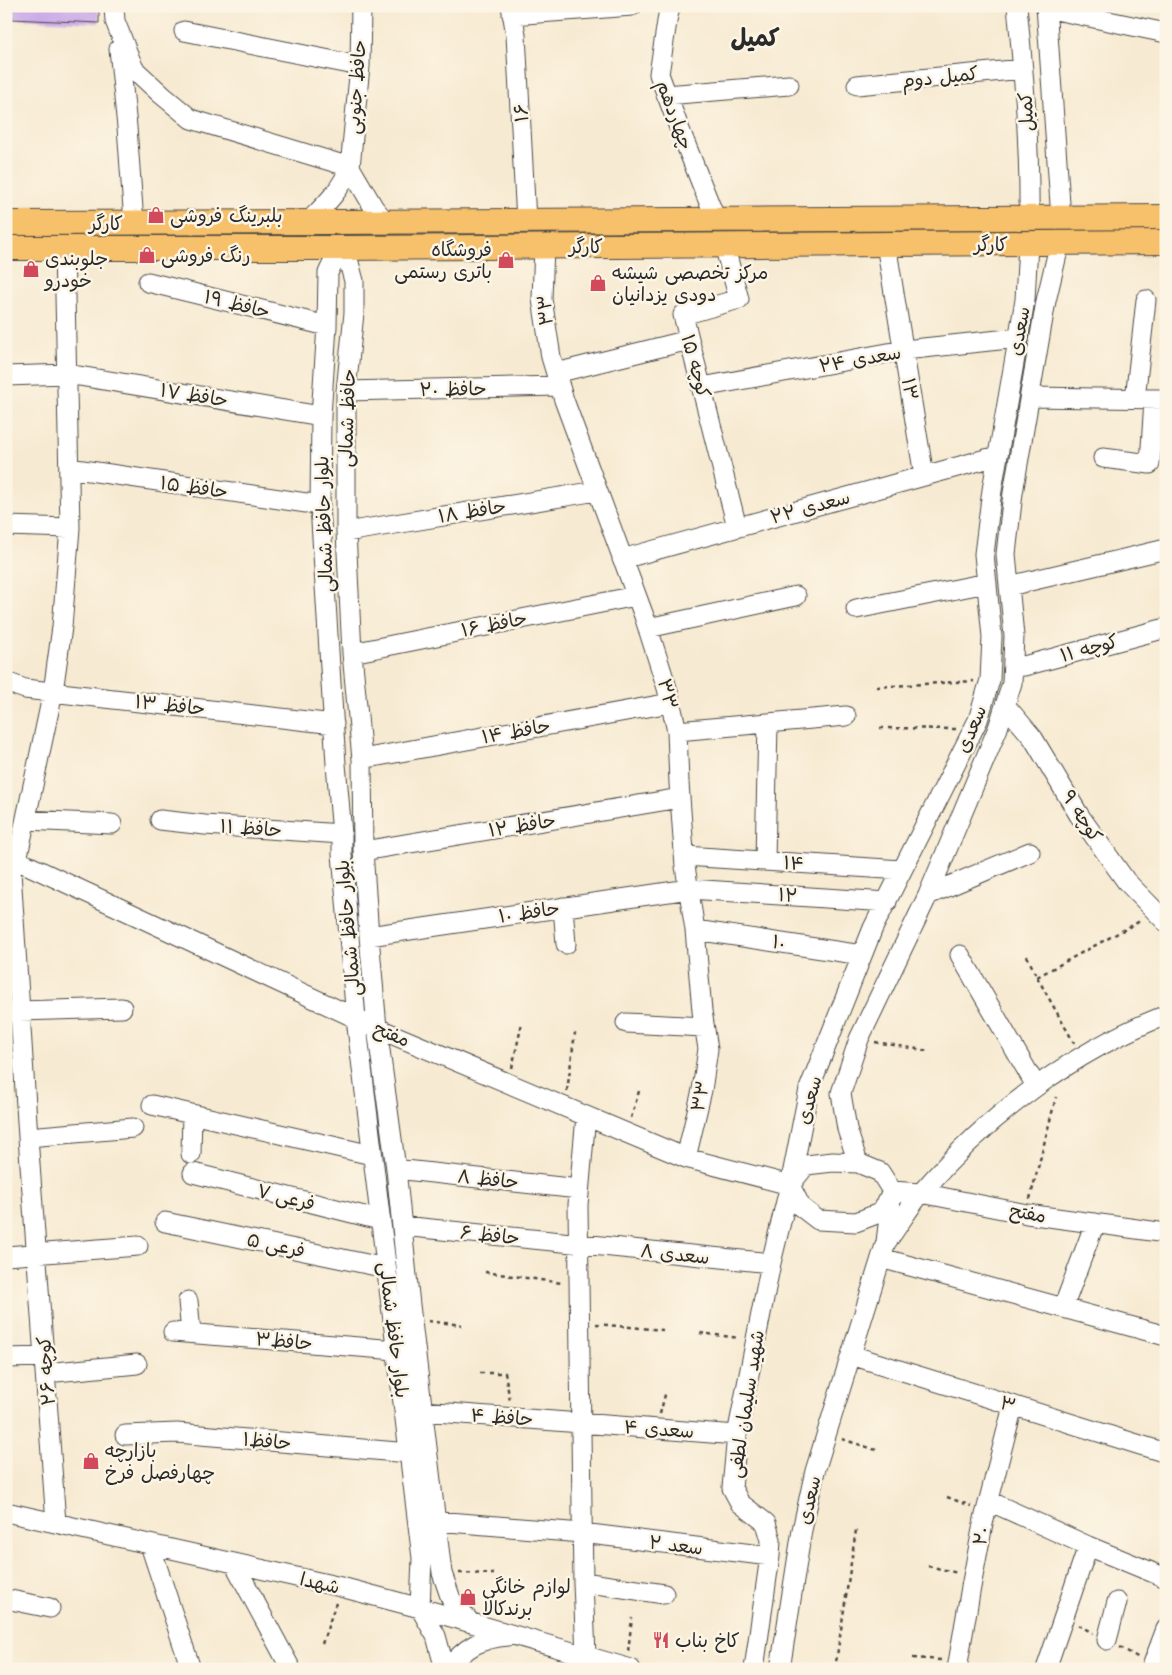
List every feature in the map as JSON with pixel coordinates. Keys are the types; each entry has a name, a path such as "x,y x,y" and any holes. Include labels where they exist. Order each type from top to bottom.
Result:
{"main road":[{"name":"کارگر","path":"6,223 1166,217"},
{"path":"1060,218 1060,242"},
{"path":"1028,244 1029,219"},
{"name":"کارگر","path":"6,248 340,248 1166,242"}],"street":[{"name":"حافظ جنوبی","path":"308,222 336,194 350,167 360,66 360,6"},
{"path":"512,10 632,6"},
{"name":"چهاردهم","path":"671,6 659,74 716,220"},
{"name":"کمیل","path":"1016,6 1023,69 1029,181 1029,219"},
{"path":"1046,7 1166,33"},
{"name":"کمیل","path":"1046,7 1060,218"},
{"name":"۱۶","path":"512,10 516,36 526,221"},
{"path":"114,14 134,69 162,95 192,118 350,167 369,201 386,222"},
{"path":"114,14 127,126 134,223"},
{"path":"184,31 360,66"},
{"name":"کمیل دوم","path":"857,85 1023,69"},
{"path":"666,95 789,85"},
{"name":"سعدی","path":"858,1163 847,1129 841,1094 859,1039 928,895 998,728 1012,683 1014,636 1006,554 1013,492 1046,300 1060,242"},
{"name":"۱۳","path":"886,244 924,476"},
{"name":"سعدی","path":"790,1186 810,1089 862,955 886,902 978,720 990,680 992,637 984,554 992,490 1025,300 1028,244"},
{"name":"کوچه ۱۵","path":"724,245 739,299 684,315 737,527"},
{"name":"۳۳","path":"544,246 542,299 551,357 597,491 648,628 677,731 680,798 688,889 695,930 704,1027 708,1049 702,1090 686,1158"},
{"name":"کوچه ۲۶","path":"56,1523 28,1137 15,1016 10,921 11,857 26,820 52,692 62,627 70,528 64,248"},
{"name":"بلوار حافظ شمالی","path":"340,248 328,273 327,326 321,416 320,505 347,928 372,1155 422,1558 420,1608"},
{"name":"حافظ شمالی","path":"340,248 348,259 354,280 354,313 346,391 346,532 352,652"},
{"name":"حافظ ۱۹","path":"148,282 327,326"},
{"path":"1025,300 1030,294 1036,292 1042,293 1046,300"},
{"path":"1135,399 1146,300"},
{"name":"سعدی ۲۴","path":"702,387 904,350 1018,338"},
{"name":"حافظ ۲۰","path":"346,391 558,380 689,340"},
{"name":"حافظ ۱۷","path":"6,376 67,374 321,416"},
{"path":"1030,397 1160,399 1150,464 1104,458"},
{"name":"سعدی ۲۲","path":"622,559 998,456"},
{"name":"حافظ ۱۵","path":"69,468 320,505"},
{"name":"حافظ ۱۸","path":"346,532 597,491"},
{"path":"6,526 70,528"},
{"path":"1009,586 1166,549"},
{"path":"856,609 987,583"},
{"name":"حافظ ۱۶","path":"352,652 636,596"},
{"path":"648,628 796,596"},
{"name":"کوچه ۱۱","path":"1012,667 1024,666 1166,628"},
{"name":"بلوار حافظ شمالی","path":"352,652 362,760 364,851 377,1028 396,1169 442,1573 451,1599 470,1622"},
{"name":"حافظ ۱۳","path":"6,682 25,689 334,724"},
{"name":"حافظ ۱۴","path":"362,760 670,703"},
{"name":"کوچه ۹","path":"1005,705 1033,738 1080,816 1126,881 1161,917"},
{"path":"677,731 846,716"},
{"path":"765,861 768,723"},
{"name":"حافظ ۱۲","path":"364,851 680,798"},
{"path":"26,820 112,824"},
{"name":"حافظ ۱۱","path":"160,820 205,825 342,834"},
{"path":"928,895 1030,852"},
{"name":"۱۴","path":"685,856 902,870"},
{"name":"مفتح","path":"11,857 377,1028 686,1158 790,1186"},
{"name":"حافظ ۱۰","path":"369,936 688,889"},
{"name":"۱۲","path":"688,889 886,902"},
{"path":"562,907 566,944"},
{"name":"۱۰","path":"695,930 862,955"},
{"path":"960,955 1036,1086"},
{"path":"15,1016 122,1008"},
{"path":"1164,1014 1103,1043 1036,1086 989,1123 921,1193 884,1250 1063,1308 1166,1336"},
{"path":"626,1023 704,1027"},
{"path":"810,1089 841,1094"},
{"path":"152,1105 372,1155"},
{"path":"191,1154 192,1114"},
{"path":"586,1116 579,1189 578,1245 582,1533 586,1656"},
{"path":"28,1137 133,1128"},
{"path":"833,1162 858,1163 880,1172 892,1191 882,1212 856,1222 818,1220 801,1207 790,1186 806,1165 833,1162"},
{"name":"حافظ ۸","path":"396,1169 579,1189"},
{"name":"فرعی ۷","path":"193,1173 380,1220"},
{"name":"شهید سلیمان لطفی","path":"754,1669 770,1556 770,1540 766,1523 740,1503 732,1488 737,1435 771,1264 790,1186"},
{"name":"سعدی","path":"780,1669 802,1530 815,1471 884,1250 892,1191"},
{"name":"مفتح","path":"892,1191 921,1193 1026,1214 1166,1233"},
{"name":"فرعی ۵","path":"165,1222 386,1268"},
{"path":"1063,1308 1095,1223"},
{"name":"حافظ ۶","path":"402,1226 578,1245"},
{"name":"سعدی ۸","path":"578,1245 771,1264"},
{"path":"6,1256 138,1246"},
{"path":"188,1301 191,1333"},
{"name":"حافظ۳","path":"172,1332 396,1350"},
{"name":"۳","path":"851,1355 1166,1453"},
{"path":"6,1358 45,1365 137,1364"},
{"name":"۲۰","path":"958,1665 973,1576 1013,1406"},
{"name":"حافظ ۴","path":"423,1411 581,1423"},
{"name":"سعدی ۴","path":"581,1423 737,1435"},
{"name":"حافظ۱","path":"125,1435 177,1434 409,1453"},
{"path":"988,1506 1166,1578"},
{"name":"شهدا","path":"6,1512 342,1587 628,1668"},
{"name":"سعد ۲","path":"436,1521 582,1533 770,1556"},
{"path":"150,1544 191,1669"},
{"path":"1046,1669 1088,1546"},
{"path":"234,1563 285,1667"},
{"path":"583,1582 664,1594"},
{"path":"6,1599 50,1608"},
{"path":"1107,1640 1117,1602"},
{"path":"420,1608 436,1636 447,1669"},
{"path":"1151,1669 1166,1630"},
{"path":"447,1669 458,1656 475,1644 494,1637 515,1636"}],"path":[{"path":"876,688 990,680"},
{"path":"880,728 973,729"},
{"path":"1037,977 1161,917"},
{"path":"1027,956 1082,1057"},
{"path":"508,1083 522,1023"},
{"path":"565,1107 575,1033"},
{"path":"859,1039 929,1051"},
{"path":"627,1133 640,1088"},
{"path":"1026,1214 1056,1097"},
{"path":"485,1272 579,1285"},
{"path":"412,1318 462,1326"},
{"path":"580,1322 663,1330"},
{"path":"700,1333 756,1339"},
{"path":"480,1372 505,1373 513,1418"},
{"path":"656,1429 666,1391"},
{"path":"826,1434 876,1450"},
{"path":"947,1498 988,1506"},
{"path":"835,1669 856,1530"},
{"path":"928,1566 973,1576"},
{"path":"442,1573 494,1574"},
{"path":"322,1644 342,1587"},
{"path":"628,1668 632,1618"},
{"path":"913,1658 958,1665"}],"building":[{"path":"11,6 99,6 99,23 12,19"}],"place":[{"name":"بلبرینگ فروشی","path":"156,215"},
{"name":"رنگ فروشی","path":"147,255"},
{"name":"فروشگاه باتری رستمی","path":"506,260"},
{"name":"جلوبندی خودرو","path":"31,269"},
{"name":"مرکز تخصصی شیشه دودی یزدانیان","path":"598,283"},
{"name":"بازارچه چهارفصل فرخ","path":"91,1461"},
{"name":"لوازم خانگی برندکالا","path":"468,1597"},
{"name":"کاخ بناب","path":"661,1640"}],"district":[{"name":"کمیل","path":"755,38"}]}
